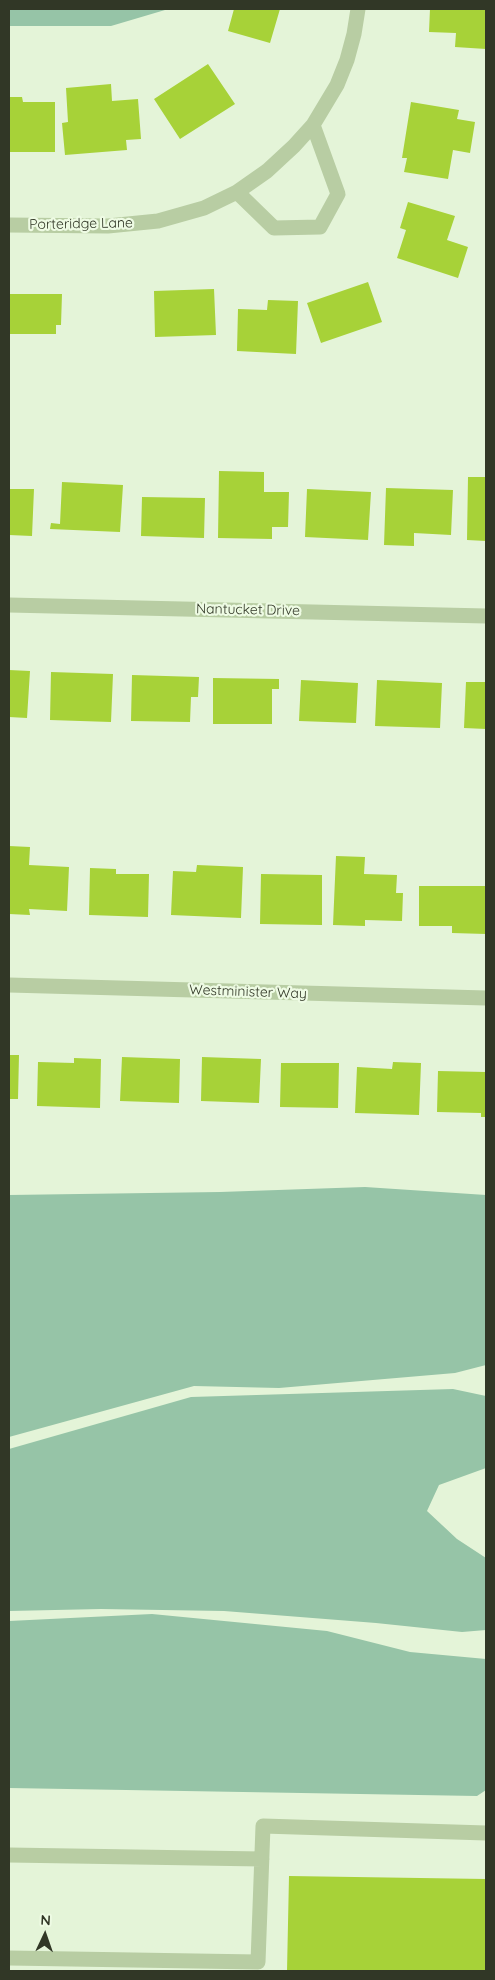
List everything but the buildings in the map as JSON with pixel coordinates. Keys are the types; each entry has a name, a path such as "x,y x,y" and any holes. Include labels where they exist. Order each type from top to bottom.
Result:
{"street":[{"name":"Porteridge Lane","path":"9,224 108,226 158,221 204,208 237,192 267,171 313,125 337,85 347,60 358,9"},
{"path":"237,192 274,228 320,227 338,194 313,125"},
{"name":"Nantucket Drive","path":"9,605 486,616"},
{"name":"Westminister Way","path":"9,985 486,998"},
{"path":"9,1958 258,1962 263,1826 486,1833"},
{"path":"9,1855 262,1859"}],"green space":[{"path":"9,9 165,10 111,26 9,26"},
{"path":"365,1187 486,1195 486,1365 455,1373 279,1388 194,1386 9,1437 9,1195 220,1192"},
{"path":"453,1389 486,1396 486,1468 439,1485 427,1511 457,1539 486,1558 486,1630 462,1632 224,1611 101,1609 9,1611 9,1449 191,1397"},
{"path":"152,1614 327,1631 410,1652 486,1659 486,1790 477,1796 9,1788 9,1621"}]}
